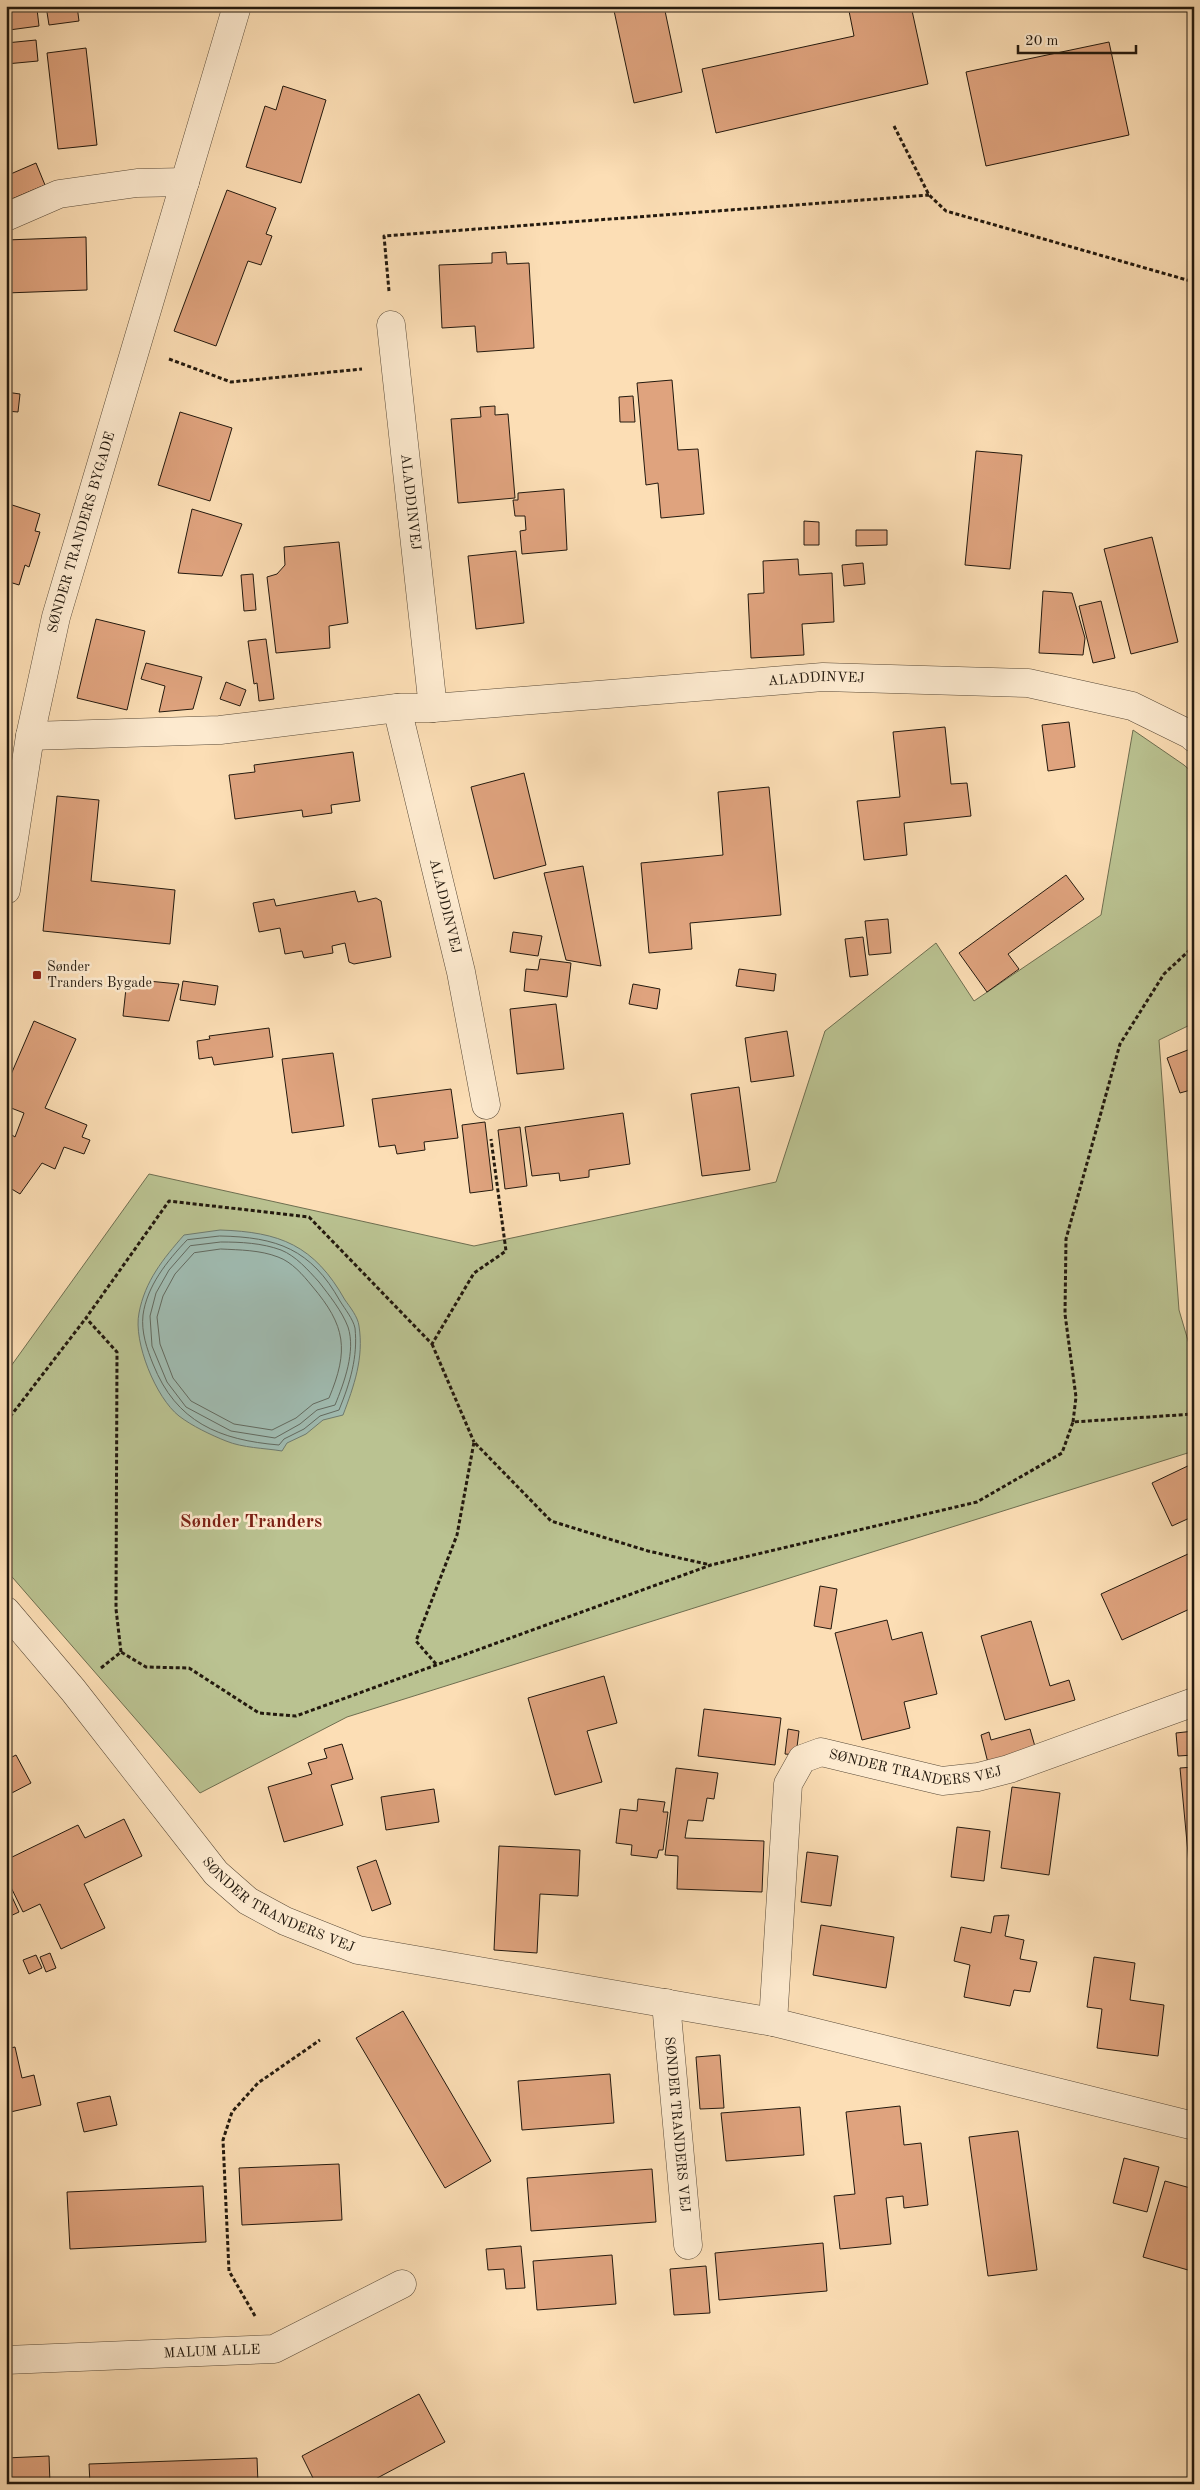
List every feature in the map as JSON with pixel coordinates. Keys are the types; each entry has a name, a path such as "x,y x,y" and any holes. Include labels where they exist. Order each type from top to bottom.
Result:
{"street":[{"name":"SØNDER TRANDERS BYGADE","path":"6,890 30,736 56,617 237,6"},
{"path":"6,217 59,194 137,182 185,182"},
{"name":"ALADDINVEJ","path":"391,325 433,708"},
{"name":"ALADDINVEJ","path":"30,736 220,730 397,708 433,708 823,677 1028,683 1132,706 1193,735"},
{"name":"ALADDINVEJ","path":"397,708 461,972 486,1105"},
{"name":"SØNDER TRANDERS VEJ","path":"6,1611 73,1690 216,1873 248,1901 285,1921 358,1950 773,2022 1194,2126"},
{"name":"SØNDER TRANDERS VEJ","path":"773,2022 788,1784 802,1759 821,1752 942,1781 978,1778 1009,1769 1194,1702"},
{"name":"SØNDER TRANDERS VEJ","path":"666,2003 688,2245"},
{"name":"MALUM ALLE","path":"6,2360 274,2349 402,2284"}],"path":[{"path":"894,126 929,195 946,211 1194,282"},
{"path":"391,325 384,236 929,195"},
{"path":"136,346 231,382 395,365"},
{"path":"121,1652 146,1667 189,1668 259,1712 296,1716 712,1565 977,1502 1062,1453 1073,1422 1076,1397 1065,1314 1066,1239 1120,1044 1164,974 1194,946"},
{"path":"432,1344 474,1273 506,1251 486,1105"},
{"path":"6,1422 86,1318 169,1201 309,1217 432,1344 474,1442 552,1521 648,1551 712,1565"},
{"path":"86,1318 117,1352 116,1609 121,1652"},
{"path":"1073,1422 1194,1414"},
{"path":"436,1664 416,1641 458,1536 474,1442"},
{"path":"73,1690 121,1652"},
{"path":"274,2349 229,2271 223,2140 232,2112 258,2083 320,2040"}],"green space":[{"path":"1133,730 1194,774 1194,1023 1159,1040 1179,1310 1194,1361 1194,1451 347,1717 200,1793 6,1570 6,1373 149,1174 474,1246 776,1182 825,1031 936,943 974,1001 1101,915"}],"water":[{"path":"220,1230 260,1234 293,1245 308,1254 333,1281 358,1323 360,1338 359,1361 343,1415 323,1420 306,1434 287,1443 282,1451 246,1446 220,1439 184,1420 170,1408 162,1396 148,1369 143,1354 139,1339 139,1313 150,1281 156,1271 184,1235"}],"building":[{"path":"46,6 77,6 79,21 49,25"},
{"path":"613,6 664,6 682,92 634,103"},
{"path":"848,6 911,6 928,84 716,133 702,69 854,36"},
{"path":"37,9 39,26 9,30 7,12"},
{"path":"36,40 38,61 6,64 6,43"},
{"path":"1109,42 1129,135 986,166 966,72"},
{"path":"86,48 97,145 58,149 47,53"},
{"path":"283,86 326,100 301,183 246,167 265,106 276,110"},
{"path":"36,163 45,185 7,201 6,176"},
{"path":"227,190 276,208 266,234 272,236 261,265 248,261 216,346 174,331"},
{"path":"86,237 87,290 6,293 6,240"},
{"path":"506,252 507,264 529,263 534,348 477,352 475,326 442,328 439,265 492,263 492,253"},
{"path":"672,380 678,450 698,449 704,514 661,518 658,483 646,485 637,383"},
{"path":"6,392 20,394 18,412 6,411"},
{"path":"633,396 635,422 620,422 619,397"},
{"path":"495,406 495,415 508,414 515,498 458,503 451,419 481,417 480,407"},
{"path":"180,412 232,428 210,501 158,485"},
{"path":"976,451 1022,455 1010,569 965,565"},
{"path":"564,489 567,550 522,554 520,531 526,530 525,516 515,516 513,500 518,500 518,493"},
{"path":"6,503 40,514 35,531 40,532 29,567 25,565 19,585 6,581"},
{"path":"192,509 242,524 222,576 178,573"},
{"path":"804,521 819,522 819,545 804,545"},
{"path":"856,530 887,530 887,545 856,546"},
{"path":"1152,537 1178,642 1131,654 1104,549"},
{"path":"339,542 348,623 329,626 330,648 276,653 267,577 277,574 285,565 284,547"},
{"path":"516,551 524,623 476,629 468,556"},
{"path":"798,559 799,575 832,573 834,622 802,624 804,655 751,658 748,594 764,593 763,561"},
{"path":"863,563 865,584 844,586 842,565"},
{"path":"253,574 256,610 244,611 241,575"},
{"path":"1043,591 1072,593 1085,638 1083,655 1039,653"},
{"path":"1101,601 1115,658 1093,663 1079,606"},
{"path":"96,619 145,631 127,710 77,698"},
{"path":"266,639 274,699 259,701 257,683 254,684 248,641"},
{"path":"146,663 202,677 193,709 159,712 165,686 141,679"},
{"path":"226,682 246,690 240,706 220,699"},
{"path":"1069,722 1075,767 1048,771 1042,725"},
{"path":"945,727 951,784 967,783 971,816 904,823 907,855 864,860 857,801 900,797 893,732"},
{"path":"353,752 360,801 331,805 332,813 303,817 302,810 235,819 229,775 255,772 254,765"},
{"path":"524,773 546,865 494,879 471,787"},
{"path":"769,787 781,915 690,923 692,949 649,953 641,863 723,855 718,792"},
{"path":"57,796 99,800 91,881 175,890 170,944 43,931"},
{"path":"583,866 601,966 566,960 544,873"},
{"path":"1066,875 1084,899 1008,954 1019,969 987,992 959,953"},
{"path":"355,891 358,902 376,898 381,901 391,957 354,964 349,962 345,943 332,946 333,953 304,958 302,951 285,954 280,928 259,932 253,903 274,899 276,906"},
{"path":"888,919 891,953 869,955 865,921"},
{"path":"513,932 542,936 538,956 510,952"},
{"path":"863,937 868,975 850,977 845,939"},
{"path":"540,959 571,963 567,997 524,991 526,969 538,970"},
{"path":"739,969 776,974 774,991 736,986"},
{"path":"127,979 179,984 169,1021 123,1016"},
{"path":"183,981 218,986 215,1005 180,1000"},
{"path":"633,984 660,989 657,1009 629,1004"},
{"path":"556,1004 564,1069 517,1074 510,1009"},
{"path":"34,1021 76,1039 45,1108 87,1125 82,1137 90,1140 84,1154 64,1147 55,1169 42,1163 20,1194 10,1188 6,1193 6,1131 15,1137 24,1113 6,1106 6,1086"},
{"path":"269,1028 273,1057 214,1065 212,1057 199,1059 197,1041 210,1039 209,1036"},
{"path":"787,1031 794,1076 751,1082 745,1038"},
{"path":"1194,1035 1194,1089 1180,1093 1167,1058 1193,1048 1189,1036"},
{"path":"333,1053 344,1126 292,1133 282,1059"},
{"path":"739,1087 750,1170 702,1176 691,1094"},
{"path":"451,1089 458,1138 424,1142 425,1150 397,1154 395,1145 379,1147 372,1099"},
{"path":"623,1113 630,1164 589,1170 589,1177 560,1181 559,1173 532,1176 525,1127"},
{"path":"485,1122 493,1190 470,1193 462,1125"},
{"path":"520,1127 527,1186 505,1189 498,1130"},
{"path":"1194,1463 1194,1516 1172,1526 1152,1483"},
{"path":"1188,1554 1194,1567 1194,1607 1122,1640 1101,1594"},
{"path":"820,1586 837,1589 831,1629 814,1626"},
{"path":"887,1620 892,1640 922,1632 937,1694 904,1702 910,1728 862,1740 835,1633"},
{"path":"1031,1621 1050,1686 1069,1680 1075,1700 1005,1720 981,1636"},
{"path":"604,1676 617,1723 587,1731 602,1782 555,1795 528,1698"},
{"path":"704,1709 781,1718 775,1765 698,1756"},
{"path":"788,1729 799,1731 796,1755 785,1754"},
{"path":"1030,1729 1036,1750 988,1763 981,1735 989,1732 991,1740"},
{"path":"1194,1731 1194,1755 1178,1756 1176,1733"},
{"path":"342,1744 353,1779 331,1785 343,1825 284,1842 268,1787 312,1774 308,1763 327,1758 324,1749"},
{"path":"16,1755 31,1783 6,1796 6,1756 8,1759"},
{"path":"1194,1767 1194,1895 1192,1896 1180,1768"},
{"path":"676,1768 718,1773 714,1799 707,1798 703,1821 688,1820 685,1838 764,1841 762,1892 677,1889 678,1856 665,1855"},
{"path":"1012,1787 1060,1793 1049,1875 1001,1868"},
{"path":"434,1789 439,1822 386,1830 381,1797"},
{"path":"638,1799 665,1802 663,1812 668,1812 663,1850 659,1850 657,1858 631,1855 632,1845 616,1843 620,1809 637,1811"},
{"path":"124,1819 142,1856 84,1884 105,1928 61,1949 40,1904 23,1912 6,1877 6,1860 78,1825 85,1838"},
{"path":"957,1827 990,1831 984,1881 951,1877"},
{"path":"499,1846 580,1850 578,1896 540,1894 537,1953 494,1950"},
{"path":"807,1852 838,1856 831,1906 801,1902"},
{"path":"376,1860 391,1904 372,1911 357,1867"},
{"path":"6,1884 19,1912 6,1918"},
{"path":"1009,1915 1005,1936 1024,1940 1020,1959 1037,1962 1030,1992 1014,1990 1010,2006 964,1997 970,1965 954,1961 961,1927 991,1933 994,1916"},
{"path":"821,1925 894,1937 886,1988 813,1975"},
{"path":"50,1953 56,1968 46,1972 40,1957"},
{"path":"36,1955 42,1968 29,1974 23,1960"},
{"path":"1094,1957 1135,1963 1130,2000 1164,2005 1158,2056 1097,2048 1102,2009 1087,2007"},
{"path":"403,2011 491,2161 445,2188 356,2038"},
{"path":"15,2047 22,2078 34,2075 41,2105 6,2113 6,2049"},
{"path":"720,2055 724,2108 700,2109 696,2057"},
{"path":"610,2074 614,2123 522,2130 518,2081"},
{"path":"110,2096 117,2125 84,2132 77,2103"},
{"path":"900,2106 904,2145 921,2143 928,2205 904,2208 903,2196 886,2198 891,2244 840,2249 834,2196 855,2194 846,2112"},
{"path":"800,2107 804,2155 726,2161 721,2113"},
{"path":"1018,2131 1037,2270 988,2276 969,2137"},
{"path":"1124,2158 1159,2167 1147,2212 1113,2203"},
{"path":"339,2164 342,2220 242,2225 239,2168"},
{"path":"652,2169 656,2222 531,2231 527,2178"},
{"path":"1165,2181 1194,2189 1194,2260 1190,2262 1188,2270 1143,2257"},
{"path":"203,2186 206,2242 70,2249 67,2192"},
{"path":"823,2243 827,2291 719,2300 715,2253"},
{"path":"521,2246 525,2288 506,2289 504,2269 488,2270 486,2249"},
{"path":"612,2255 616,2304 537,2310 533,2261"},
{"path":"706,2266 710,2313 674,2315 670,2269"},
{"path":"419,2394 445,2442 366,2484 316,2484 302,2456"},
{"path":"49,2456 50,2484 6,2484 6,2458"},
{"path":"257,2458 258,2484 90,2484 89,2464"}],"place":[{"name":"Sønder Tranders Bygade","path":"37,975"}],"district":[{"name":"Sønder Tranders","path":"251,1522"}]}
